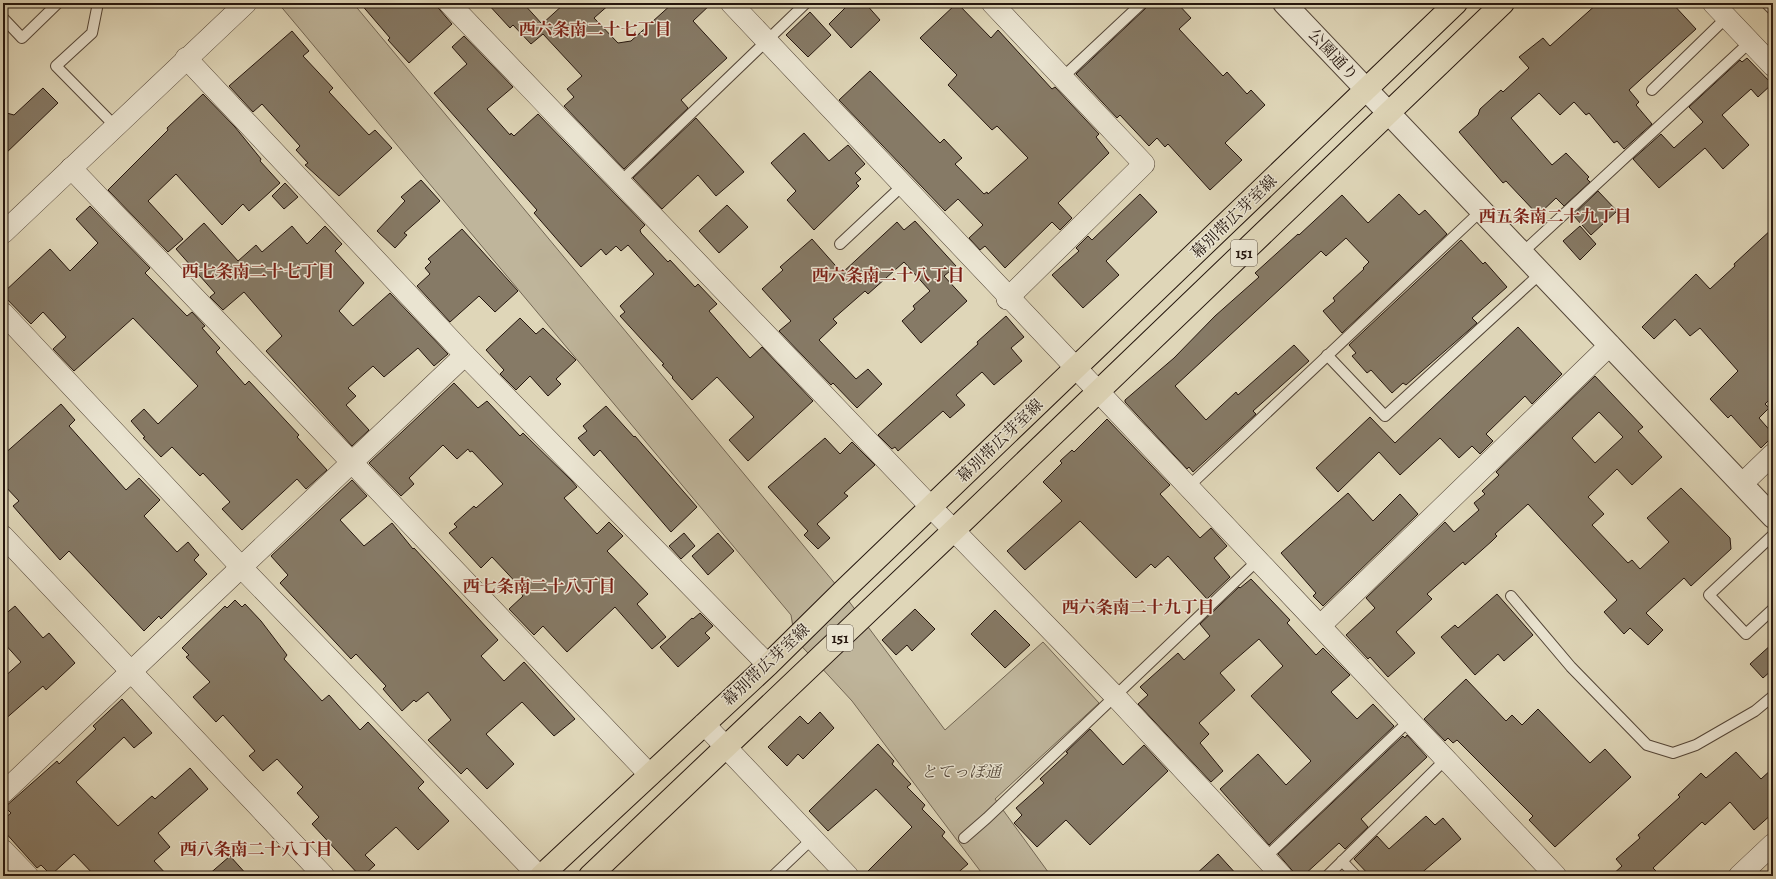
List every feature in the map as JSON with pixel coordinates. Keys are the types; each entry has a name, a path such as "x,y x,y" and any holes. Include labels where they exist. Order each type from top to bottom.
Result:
{"main road":[{"name":"幕別帯広芽室線","path":"540,876 768,665 1456,3"},
{"name":"幕別帯広芽室線","path":"590,876 954,530 1503,3"}],"street":[{"path":"3,233 186,58 246,3"},
{"path":"449,3 931,507 1115,696 1282,876"},
{"path":"731,3 1007,299 1321,625 1556,876"},
{"path":"992,3 1144,164 1007,299"},
{"name":"公園通り","path":"1284,3 1773,517"},
{"path":"1720,10 1773,66"},
{"path":"186,58 466,356 768,665"},
{"path":"71,168 650,775"},
{"path":"3,313 242,568 540,876"},
{"path":"1321,625 1610,345"},
{"path":"3,793 129,671 242,568 466,356"},
{"path":"1742,484 1773,454"},
{"path":"3,536 324,876"},
{"path":"704,724 848,876"},
{"path":"1739,876 1773,844"},
{"path":"3,850 28,876"}],"lane":[{"path":"3,18 22,38 58,3"},
{"path":"98,3 92,33 56,66 115,126"},
{"path":"620,182 806,3"},
{"path":"1062,78 1142,3"},
{"path":"1766,3 1773,10"},
{"path":"1652,90 1720,10"},
{"path":"1522,253 1750,42"},
{"path":"840,244 902,186"},
{"path":"1188,487 1482,210"},
{"path":"1327,355 1385,416 1541,273"},
{"path":"1773,535 1709,595 1746,634 1773,609"},
{"path":"964,838 1258,560"},
{"path":"1511,596 1571,667 1647,745 1673,753 1696,745 1755,711 1773,696"},
{"path":"1265,858 1410,720"},
{"path":"1327,876 1446,759"},
{"path":"773,876 812,839"},
{"path":"1342,861 1356,876"}],"green space":[{"name":"とてっぽ通","path":"278,3 353,3 842,592 945,730 1043,642 1099,703 995,799 1051,876 984,876 852,701 795,639 791,615"}],"building":[{"path":"360,3 434,3 452,24 409,63 388,40 390,38"},
{"path":"487,3 523,3 542,24 565,3 611,3 594,18 618,43 631,41 673,3 712,3 693,21 727,58 681,100 688,108 624,169 564,106 574,97 567,89 582,76 543,34 531,44 513,25 510,28"},
{"path":"850,3 865,3 880,20 851,48 829,24"},
{"path":"957,3 991,38 998,30 1052,89 1055,87 1099,134 1096,137 1109,153 1058,203 1072,218 1060,230 1052,222 1005,268 985,246 980,250 969,238 983,225 958,199 945,211 839,100 870,71 940,143 944,139 962,158 955,164 984,194 987,192 988,194 1028,158 997,126 992,130 948,85 957,75 920,38"},
{"path":"1148,3 1177,3 1191,18 1179,29 1223,76 1227,72 1247,94 1251,90 1265,105 1225,143 1242,160 1210,190 1168,144 1165,147 1157,138 1149,146 1120,115 1117,118 1076,74 1146,8"},
{"path":"1598,3 1672,3 1696,29 1629,90 1639,102 1636,105 1652,124 1624,149 1617,141 1614,143 1589,113 1586,115 1574,102 1560,115 1539,93 1511,118 1552,165 1566,153 1589,177 1587,179 1590,182 1564,206 1556,198 1538,215 1506,181 1503,183 1459,132 1478,115 1480,109 1501,90 1503,92 1529,68 1519,57 1543,38 1550,46"},
{"path":"810,12 831,35 808,57 786,35"},
{"path":"292,31 309,51 303,56 333,88 329,92 369,135 375,130 392,148 339,196 305,165 308,163 296,150 300,146 262,104 253,112 229,86"},
{"path":"464,36 513,87 487,109 510,135 511,133 514,136 538,114 645,225 640,230 641,233 668,262 670,260 695,287 698,284 717,304 709,311 750,358 762,347 813,401 748,461 729,440 754,417 717,377 692,400 672,378 673,377 662,365 664,364 620,316 625,312 620,306 654,274 628,245 621,251 616,246 606,255 601,249 581,267 534,213 537,210 434,93 467,64 452,47"},
{"path":"1747,58 1772,84 1758,97 1751,89 1722,115 1749,145 1723,169 1705,148 1659,188 1633,159 1661,134 1674,148 1703,122 1689,107 1740,60 1742,62"},
{"path":"43,88 58,103 3,156 3,112 14,115"},
{"path":"203,94 235,127 261,159 260,161 280,183 249,211 243,204 222,225 176,174 148,201 183,239 168,252 108,190 168,130 167,128"},
{"path":"696,118 744,172 716,196 698,175 662,209 633,178"},
{"path":"804,133 829,161 848,145 865,164 855,173 861,179 856,183 859,186 814,230 787,200 796,191 771,163"},
{"path":"421,180 440,201 404,233 407,235 395,248 377,231 405,201 401,197"},
{"path":"285,183 298,197 284,209 272,196"},
{"path":"1598,191 1617,211 1591,235 1573,215"},
{"path":"1140,194 1157,212 1106,261 1119,275 1083,308 1052,275 1079,251 1076,248 1088,236 1092,240"},
{"path":"1399,194 1419,215 1425,210 1447,234 1342,333 1323,311 1335,301 1333,298 1364,269 1363,268 1369,262 1346,238 1326,256 1321,251 1175,386 1206,420 1236,392 1238,395 1294,345 1309,361 1253,411 1256,414 1193,472 1189,467 1187,469 1125,402 1125,400 1174,358 1215,316 1259,277 1255,273 1342,195 1368,223"},
{"path":"727,205 748,227 719,253 699,231"},
{"path":"90,206 150,268 145,273 187,316 192,312 205,326 202,328 220,348 216,352 245,385 249,381 299,435 297,437 327,470 306,489 297,479 242,530 222,509 230,502 203,473 200,476 172,447 161,457 143,438 145,437 131,421 144,409 158,424 198,386 133,318 74,371 53,349 66,337 43,312 31,324 3,295 3,293 50,249 70,271 98,243 76,219"},
{"path":"915,221 956,266 944,276 967,301 921,343 902,321 915,309 913,306 930,291 904,262 868,294 865,291 833,319 837,323 819,340 856,379 868,369 882,384 857,408 833,383 831,385 779,331 791,321 762,289 783,270 780,267 812,239 842,273 897,222 904,230"},
{"path":"204,223 238,261 256,245 262,252 292,226 307,244 325,226 342,244 335,251 364,283 339,311 353,326 390,293 448,354 434,366 418,348 384,377 373,366 348,388 356,396 346,405 369,430 352,446 266,351 282,336 244,292 223,310 210,297 215,293 176,249"},
{"path":"1580,226 1596,244 1580,260 1563,241"},
{"path":"1773,228 1773,396 1765,404 1769,408 1759,418 1773,434 1773,436 1761,448 1731,415 1728,418 1710,399 1738,371 1700,328 1690,336 1675,319 1654,339 1642,327 1696,274 1710,289 1735,266 1734,264"},
{"path":"462,229 518,291 495,312 479,296 450,322 417,286 430,274 425,268 431,262 428,259"},
{"path":"1461,240 1483,264 1485,262 1507,287 1472,318 1477,323 1406,385 1403,383 1392,393 1371,370 1367,373 1352,356 1356,353 1349,345"},
{"path":"1006,316 1024,337 1011,348 1022,361 994,385 982,372 956,395 965,405 950,418 943,411 898,451 895,447 892,449 878,435 978,344 977,342"},
{"path":"520,318 536,334 543,328 576,360 556,379 561,384 548,396 530,376 516,390 500,374 504,370 486,350"},
{"path":"1518,327 1562,374 1532,404 1525,396 1486,434 1493,441 1480,454 1472,446 1459,458 1440,438 1400,475 1379,452 1338,492 1316,468 1370,417 1395,443"},
{"path":"1595,376 1643,427 1638,431 1662,457 1632,485 1617,469 1588,497 1604,514 1592,525 1628,563 1632,560 1640,569 1669,542 1647,518 1681,488 1730,538 1731,549 1691,586 1684,578 1646,613 1663,630 1648,645 1630,628 1624,634 1604,612 1617,600 1528,504 1495,534 1497,536 1492,541 1465,565 1463,562 1427,594 1432,599 1396,632 1415,653 1388,677 1370,657 1368,659 1346,635 1375,608 1366,598 1445,522 1454,532 1479,510 1474,503 1485,494 1482,491 1499,475 1496,472","holes":["1599,412 1623,437 1595,463 1572,438"]},
{"path":"454,383 478,408 487,401 520,436 523,433 572,481 577,487 564,498 597,534 609,522 623,536 607,551 648,594 637,604 666,637 652,649 615,607 567,652 543,626 534,635 509,609 523,596 520,592 523,590 492,557 481,568 449,533 457,527 454,524 474,506 476,508 503,484 472,451 470,452 468,449 457,459 443,445 409,478 414,484 401,496 369,463"},
{"path":"61,404 75,420 69,426 126,490 139,478 160,500 144,516 177,552 188,542 199,555 194,560 207,574 161,619 159,616 144,631 69,551 60,560 13,506 19,501 3,484 3,455"},
{"path":"606,406 634,437 635,436 697,507 671,532 600,450 594,456 578,438 587,431 583,426"},
{"path":"1107,419 1170,485 1160,494 1200,538 1211,528 1227,546 1214,558 1230,577 1207,599 1168,556 1155,568 1151,564 1136,578 1080,521 1025,570 1007,551 1062,501 1043,482 1062,463 1060,461 1072,450 1074,452"},
{"path":"825,438 840,454 852,442 875,465 844,493 848,496 817,524 830,538 818,549 804,535 808,531 768,487"},
{"path":"352,480 367,496 340,520 364,546 392,523 413,549 414,548 498,640 481,656 504,681 524,662 575,719 554,736 522,702 486,734 514,764 487,789 467,768 461,774 428,740 451,720 428,692 416,702 414,700 402,711 383,689 386,686 356,654 351,659 280,583 288,575 271,556"},
{"path":"1348,493 1373,521 1400,494 1418,514 1323,606 1313,596 1316,593 1281,553"},
{"path":"684,533 695,546 681,559 669,546"},
{"path":"718,533 734,551 708,575 692,556"},
{"path":"1251,579 1290,620 1287,623 1316,655 1323,648 1350,675 1331,692 1357,719 1373,704 1394,726 1269,845 1220,789 1258,754 1286,785 1311,761 1251,696 1283,666 1259,639 1220,673 1235,690 1199,723 1209,734 1200,743 1223,771 1211,782 1138,704 1148,695 1140,687 1178,653 1184,660 1210,636 1200,624 1239,587 1240,588"},
{"path":"1497,594 1533,635 1504,661 1498,654 1475,675 1441,637 1455,625 1458,628"},
{"path":"235,600 242,607 245,604 261,621 287,655 284,659 322,701 329,695 360,730 368,722 424,782 418,788 449,821 418,850 396,827 365,855 375,865 363,876 360,876 312,824 319,817 297,793 303,787 277,759 263,771 249,756 255,751 223,715 216,722 193,697 210,682 186,657 189,655 182,648 225,606 227,608"},
{"path":"15,606 43,638 49,633 75,663 46,690 43,686 3,721 3,678 21,662 3,642 3,616"},
{"path":"915,609 935,629 912,651 907,645 896,655 882,640"},
{"path":"995,610 1030,645 1005,668 971,634"},
{"path":"700,613 713,626 705,633 710,638 678,667 660,647 692,618 693,619"},
{"path":"1773,643 1773,669 1763,678 1750,664"},
{"path":"1466,679 1506,721 1512,715 1522,725 1538,709 1590,763 1605,749 1631,777 1555,847 1529,820 1533,816 1457,740 1453,743 1448,738 1445,741 1424,719"},
{"path":"122,699 152,733 134,748 124,737 76,782 118,826 152,796 155,799 190,768 208,789 158,833 170,847 154,861 168,876 95,876 74,854 51,875 41,865 37,868 3,830 3,820 11,813 5,807 57,761 59,764 96,729 93,726"},
{"path":"820,712 834,728 803,759 798,754 787,766 768,747 800,716 808,724"},
{"path":"1090,729 1123,765 1144,745 1168,771 1090,845 1066,820 1037,847 1014,823 1022,815 1016,808 1044,783 1040,779 1068,753 1066,752"},
{"path":"1407,735 1427,757 1361,819 1368,827 1345,849 1339,843 1303,876 1297,876 1278,854 1403,736 1405,738"},
{"path":"878,744 894,761 892,764 911,784 907,787 925,805 922,809 945,832 942,836 968,864 954,876 863,876 912,827 876,789 828,831 809,811"},
{"path":"1736,752 1761,779 1773,768 1773,813 1754,830 1730,802 1705,825 1702,822 1653,868 1661,876 1611,876 1622,866 1616,859 1640,838 1638,835 1680,797 1678,795 1701,773 1706,778"},
{"path":"1426,816 1435,825 1443,818 1461,839 1418,876 1370,876 1354,859 1377,836 1389,849"},
{"path":"1218,854 1238,876 1194,876"},
{"path":"230,856 248,876 207,876"}],"district":[{"name":"西六条南二十七丁目","path":"595,29"},
{"name":"西五条南二十九丁目","path":"1555,216"},
{"name":"西七条南二十七丁目","path":"258,271"},
{"name":"西六条南二十八丁目","path":"888,275"},
{"name":"西七条南二十八丁目","path":"539,586"},
{"name":"西六条南二十九丁目","path":"1138,607"},
{"name":"西八条南二十八丁目","path":"256,849"}]}
